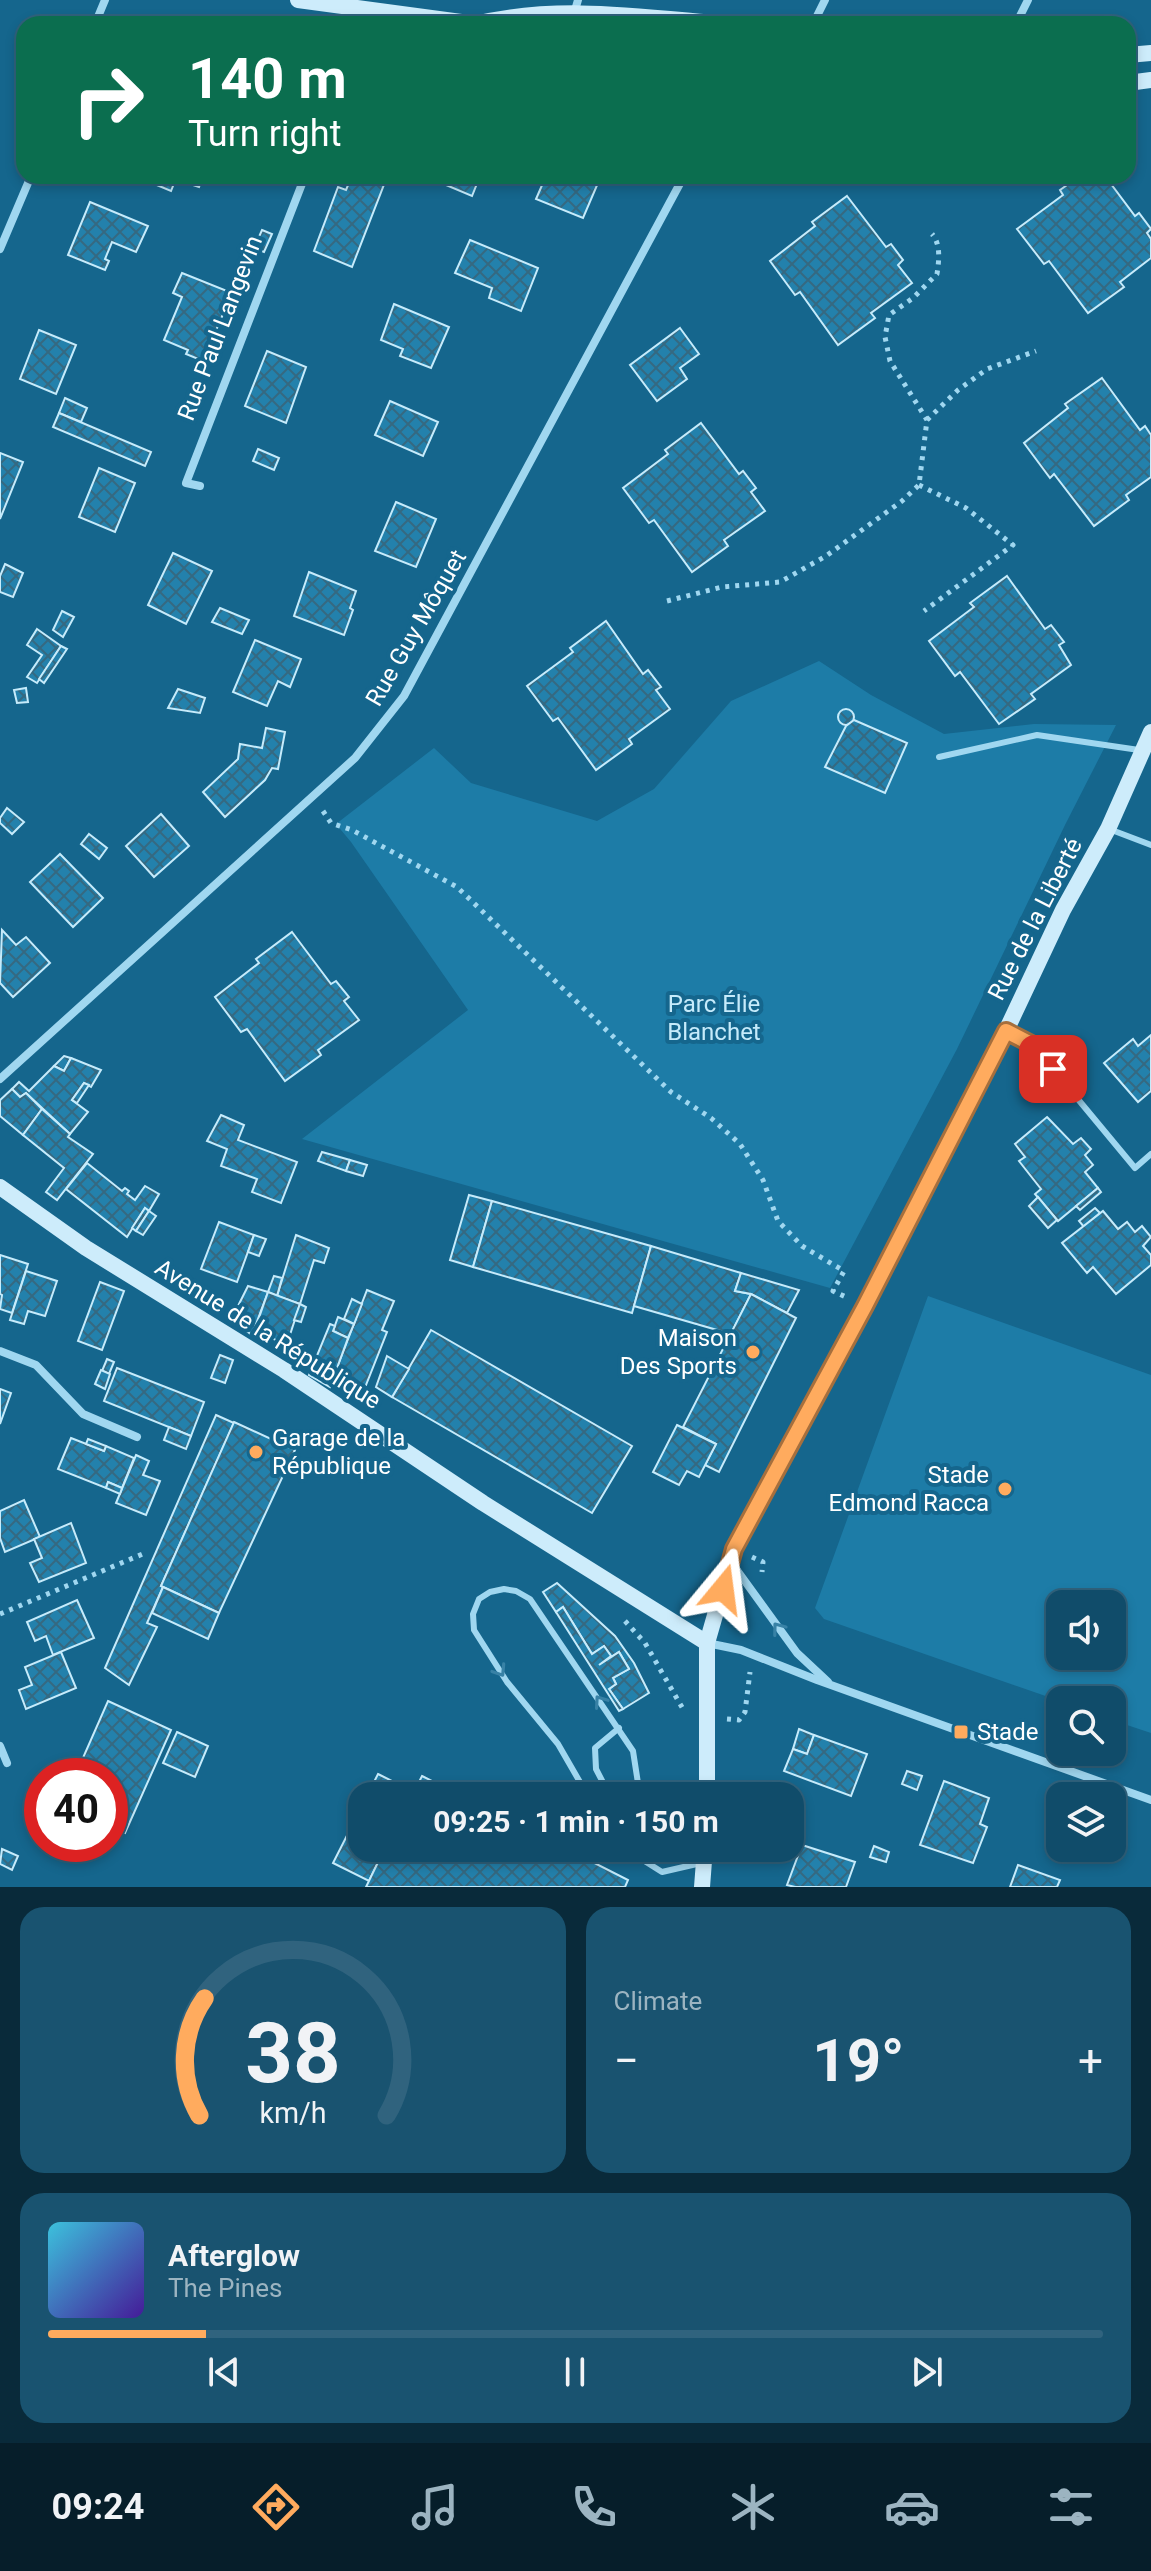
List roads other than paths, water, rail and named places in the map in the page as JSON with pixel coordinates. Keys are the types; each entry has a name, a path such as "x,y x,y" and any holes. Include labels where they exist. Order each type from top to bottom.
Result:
{"street":[{"path":"298,0 415,16"},
{"path":"509,16 574,12 625,16"},
{"path":"0,249 28,184"},
{"name":"Rue Paul Langevin","path":"200,486 186,483 302,184"},
{"name":"Rue Guy Môquet","path":"0,1079 297,813 355,758 404,696 680,184"},
{"name":"Rue de la Liberté","path":"707,1643 734,1549 865,1306 1006,1031 1063,910 1108,829 1151,732"},
{"name":"Avenue de la République","path":"0,1187 86,1248 284,1370 483,1503 707,1643"},
{"path":"0,1351 36,1365 83,1414 137,1437"},
{"path":"731,1562 797,1653 831,1685"},
{"path":"707,1782 707,1643 752,1655 1151,1800"},
{"path":"0,1746 7,1763"},
{"path":"702,1887 704,1862"}],"lane":[{"path":"939,757 1037,735 1143,750"},
{"path":"1108,829 1151,845"},
{"path":"1006,1031 1033,1045 1135,1168 1151,1154"},
{"path":"580,1782 558,1744 507,1682 474,1630 473,1614 479,1599 490,1592 504,1589 530,1599 633,1751 638,1782"},
{"path":"603,1782 596,1769 595,1748 619,1728"},
{"path":"646,1862 662,1872 687,1862"}],"place":[{"name":"Maison Des Sports","path":"753,1352"},
{"name":"Garage de la République","path":"256,1452"},
{"name":"Stade Edmond Racca","path":"1005,1489"},
{"name":"Stade","path":"961,1732"}],"park label":[{"name":"Parc Élie Blanchet","path":"714,1018"}]}
